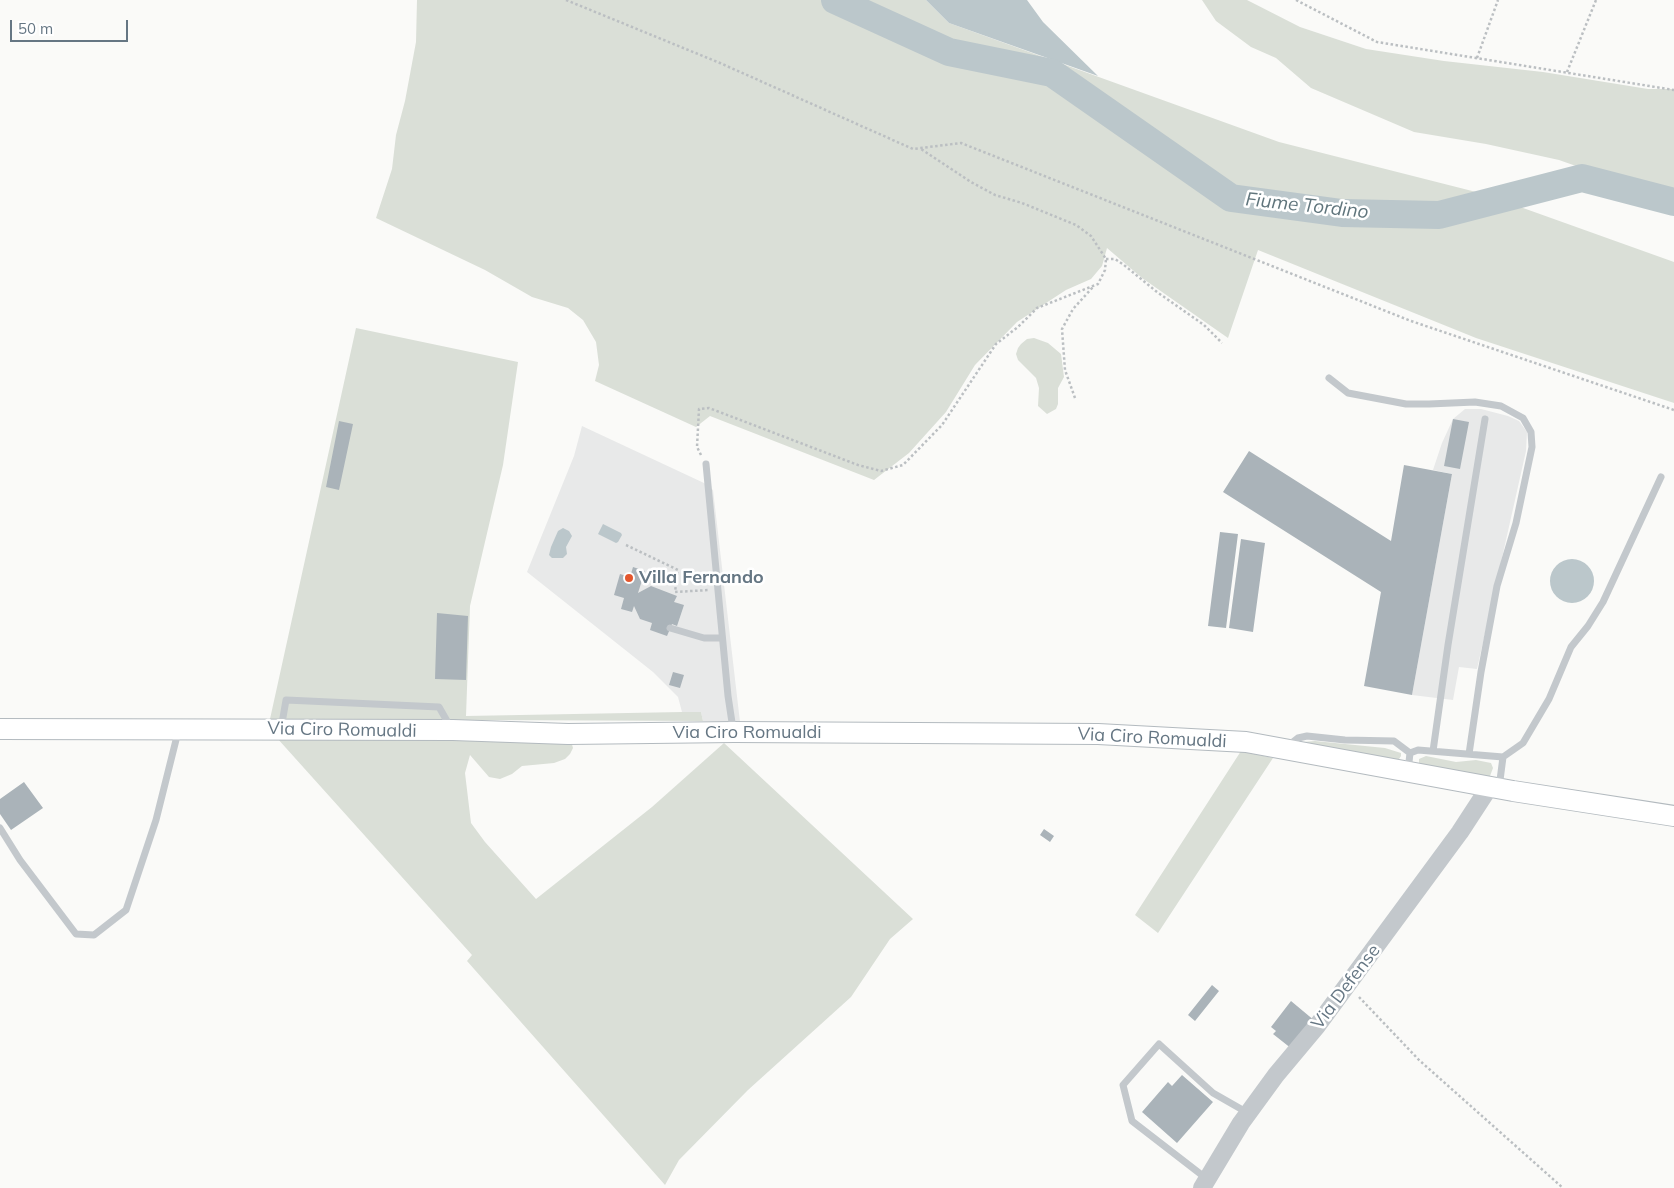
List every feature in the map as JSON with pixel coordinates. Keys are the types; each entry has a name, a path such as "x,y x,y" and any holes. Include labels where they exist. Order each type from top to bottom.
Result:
{"main road":[{"name":"Via Ciro Romualdi","path":"0,729 453,730 568,734 734,732 1098,734 1246,742 1290,750 1409,762 1494,787 1674,816"}],"street":[{"name":"Via Defense","path":"1204,1184 1248,1113 1276,1075 1317,1026 1494,787"}],"lane":[{"path":"1329,378 1348,393 1406,404 1475,402 1501,406 1523,418 1531,432 1531,454 1516,523 1497,586 1481,672 1469,754"},
{"path":"1433,751 1448,644 1485,419"},
{"path":"706,464 722,638 734,732"},
{"path":"1494,787 1502,758 1523,742 1549,699 1571,647 1588,626 1603,602 1661,476"},
{"path":"670,628 704,638 722,638"},
{"path":"281,730 286,700 440,707 453,730"},
{"path":"0,828 20,860 76,934 94,935 126,910 156,820 179,730"},
{"path":"1290,750 1293,742 1298,738 1307,736 1346,740 1394,741 1409,762 1418,750 1502,758"},
{"path":"1204,1184 1132,1120 1123,1085 1159,1044 1213,1093 1248,1113"}],"path":[{"path":"566,0 720,63 913,150 961,143 1411,321 1674,410"},
{"path":"1296,0 1377,42 1674,90"},
{"path":"1477,58 1498,0"},
{"path":"1567,72 1596,0"},
{"path":"706,464 697,447 698,420 699,409 709,408 858,465 881,471 903,465 942,425 996,344 1037,308 1098,284 1105,270 1106,259 1091,236 1076,225 1030,206 996,195 971,182 920,148"},
{"path":"1106,259 1115,259 1124,265 1157,292 1204,325 1222,343"},
{"path":"1075,398 1065,370 1062,329 1073,309 1094,285"},
{"path":"626,545 678,570 675,592 718,589"},
{"path":"1347,986 1419,1060 1563,1188"}],"shaded area":[{"path":"417,0 926,0 949,23 1279,142 1484,194 1674,262 1674,403 1476,338 1258,250 1228,338 1142,278 1107,248 1102,266 1091,279 1066,290 1017,322 975,365 946,412 909,453 874,480 710,416 696,427 595,381 599,365 596,342 583,320 568,308 532,297 485,270 376,218 392,169 396,135 405,101 416,42"},
{"path":"926,0 1027,0 1043,22 1098,76 949,23"},
{"path":"1202,0 1247,0 1300,27 1366,49 1444,61 1543,72 1648,89 1674,89 1674,191 1627,184 1559,160 1486,144 1414,132 1311,88 1276,58 1251,47 1216,21"},
{"path":"356,328 518,362 503,465 470,606 466,716 701,712 703,721 270,719"},
{"path":"1034,338 1048,343 1061,354 1064,377 1058,388 1058,404 1056,409 1047,414 1038,406 1039,388 1036,378 1018,360 1016,354 1021,344 1027,339"},
{"path":"1465,409 1481,409 1508,416 1519,421 1527,432 1526,451 1477,669 1459,667 1453,700 1412,695 1452,474 1433,470 1453,419"},
{"name":"Villa Fernando","path":"582,426 704,483 713,490 740,722 703,721 701,712 682,712 678,697 653,672 527,572 574,456"},
{"path":"603,524 621,533 622,535 618,542 616,543 598,534"},
{"path":"563,528 569,531 572,536 566,547 567,554 563,558 552,558 549,555 551,547 558,531"},
{"path":"1572,559 1584,563 1590,569 1594,581 1590,593 1584,599 1572,603 1560,599 1554,593 1550,581 1554,569 1560,563"},
{"path":"277,738 571,741 573,748 570,754 565,759 554,763 522,766 512,774 500,779 489,777 470,755 465,773 471,823 485,842 536,899 652,807 724,743 913,919 890,939 851,997 748,1090 679,1160 665,1185 467,961 472,955"},
{"path":"1315,741 1385,748 1401,753 1401,756 1395,760 1303,742"},
{"path":"1241,751 1273,758 1158,933 1135,915"},
{"path":"1426,756 1456,762 1476,760 1491,763 1493,768 1488,777 1426,767 1419,763 1419,759"}],"building":[{"path":"1453,419 1469,422 1460,469 1444,466"},
{"path":"339,421 353,424 339,490 326,487"},
{"path":"1249,451 1391,541 1404,465 1452,474 1412,695 1364,686 1381,592 1223,492"},
{"path":"1220,532 1238,534 1226,628 1208,626"},
{"path":"1241,539 1265,543 1253,632 1229,628"},
{"path":"633,567 645,571 638,593 651,586 677,596 674,602 684,605 677,626 672,624 667,636 650,630 652,623 640,619 634,606 632,612 621,609 624,598 614,595 620,574 630,577"},
{"path":"437,613 468,616 466,680 435,679"},
{"path":"673,672 684,675 680,688 669,685"},
{"path":"24,782 43,808 11,830 0,814 0,799"},
{"path":"1044,829 1054,836 1050,842 1040,835"},
{"path":"1212,985 1219,991 1195,1021 1188,1015"},
{"path":"1291,1001 1315,1021 1292,1049 1273,1034 1276,1031 1271,1027"},
{"path":"1182,1075 1213,1102 1177,1143 1142,1112 1168,1082 1172,1086"}],"waterway":[{"name":"Fiume Tordino","path":"835,0 949,52 1052,73 1231,198 1342,213 1439,215 1582,178 1674,202"}],"place":[{"name":"Villa Fernando","path":"629,578"}]}
